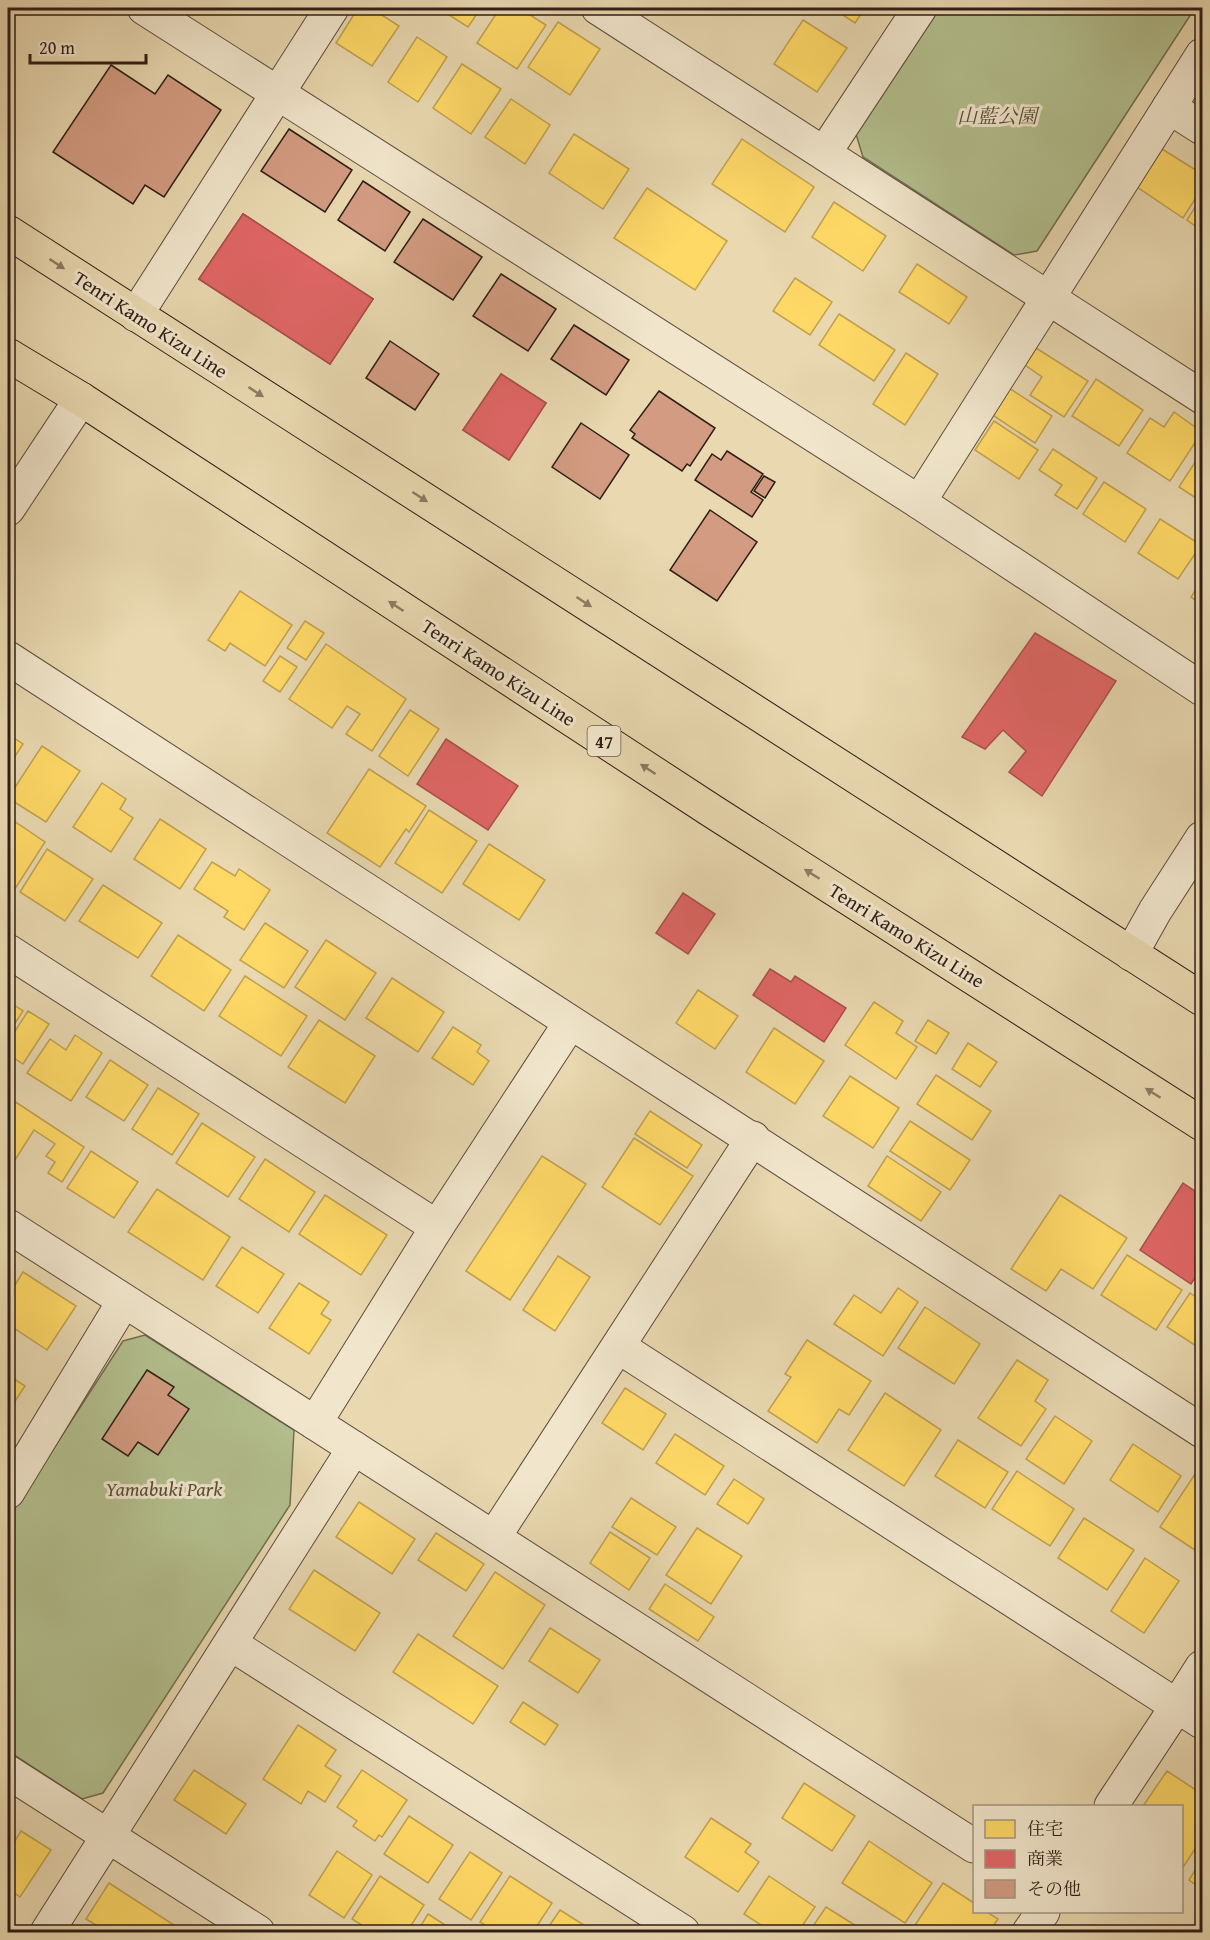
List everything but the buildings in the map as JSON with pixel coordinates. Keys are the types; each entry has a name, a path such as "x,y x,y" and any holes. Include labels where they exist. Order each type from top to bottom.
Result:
{"main road":[{"name":"Tenri Kamo Kizu Line","path":"8,232 1203,999"},
{"name":"Tenri Kamo Kizu Line","path":"8,356 81,399 712,811 1203,1124"}],"street":[{"path":"144,8 919,502 1203,689"},
{"path":"136,315 333,8"},
{"path":"598,8 825,152 1203,398"},
{"path":"825,152 920,8"},
{"path":"919,502 1047,297 1203,55"},
{"path":"1169,107 1203,128"},
{"path":"8,509 81,399"},
{"path":"8,658 1203,1431"},
{"path":"1131,954 1155,911 1203,838"},
{"path":"8,951 436,1227"},
{"path":"315,1423 436,1227 570,1023"},
{"path":"494,1537 753,1138"},
{"path":"8,1226 973,1845"},
{"path":"8,1492 124,1301"},
{"path":"619,1347 1190,1714"},
{"path":"47,1932 354,1448"},
{"path":"231,1644 683,1932"},
{"path":"1112,1805 1190,1714 1203,1666"},
{"path":"8,1772 258,1932"},
{"path":"1029,1932 1042,1913"}],"green space":[{"name":"山藍公園","path":"938,8 1195,8 1037,251 1014,255 863,157 856,134"},
{"name":"Yamabuki Park","path":"145,1335 294,1430 290,1505 103,1793 82,1799 8,1751 8,1519 123,1341"}]}
